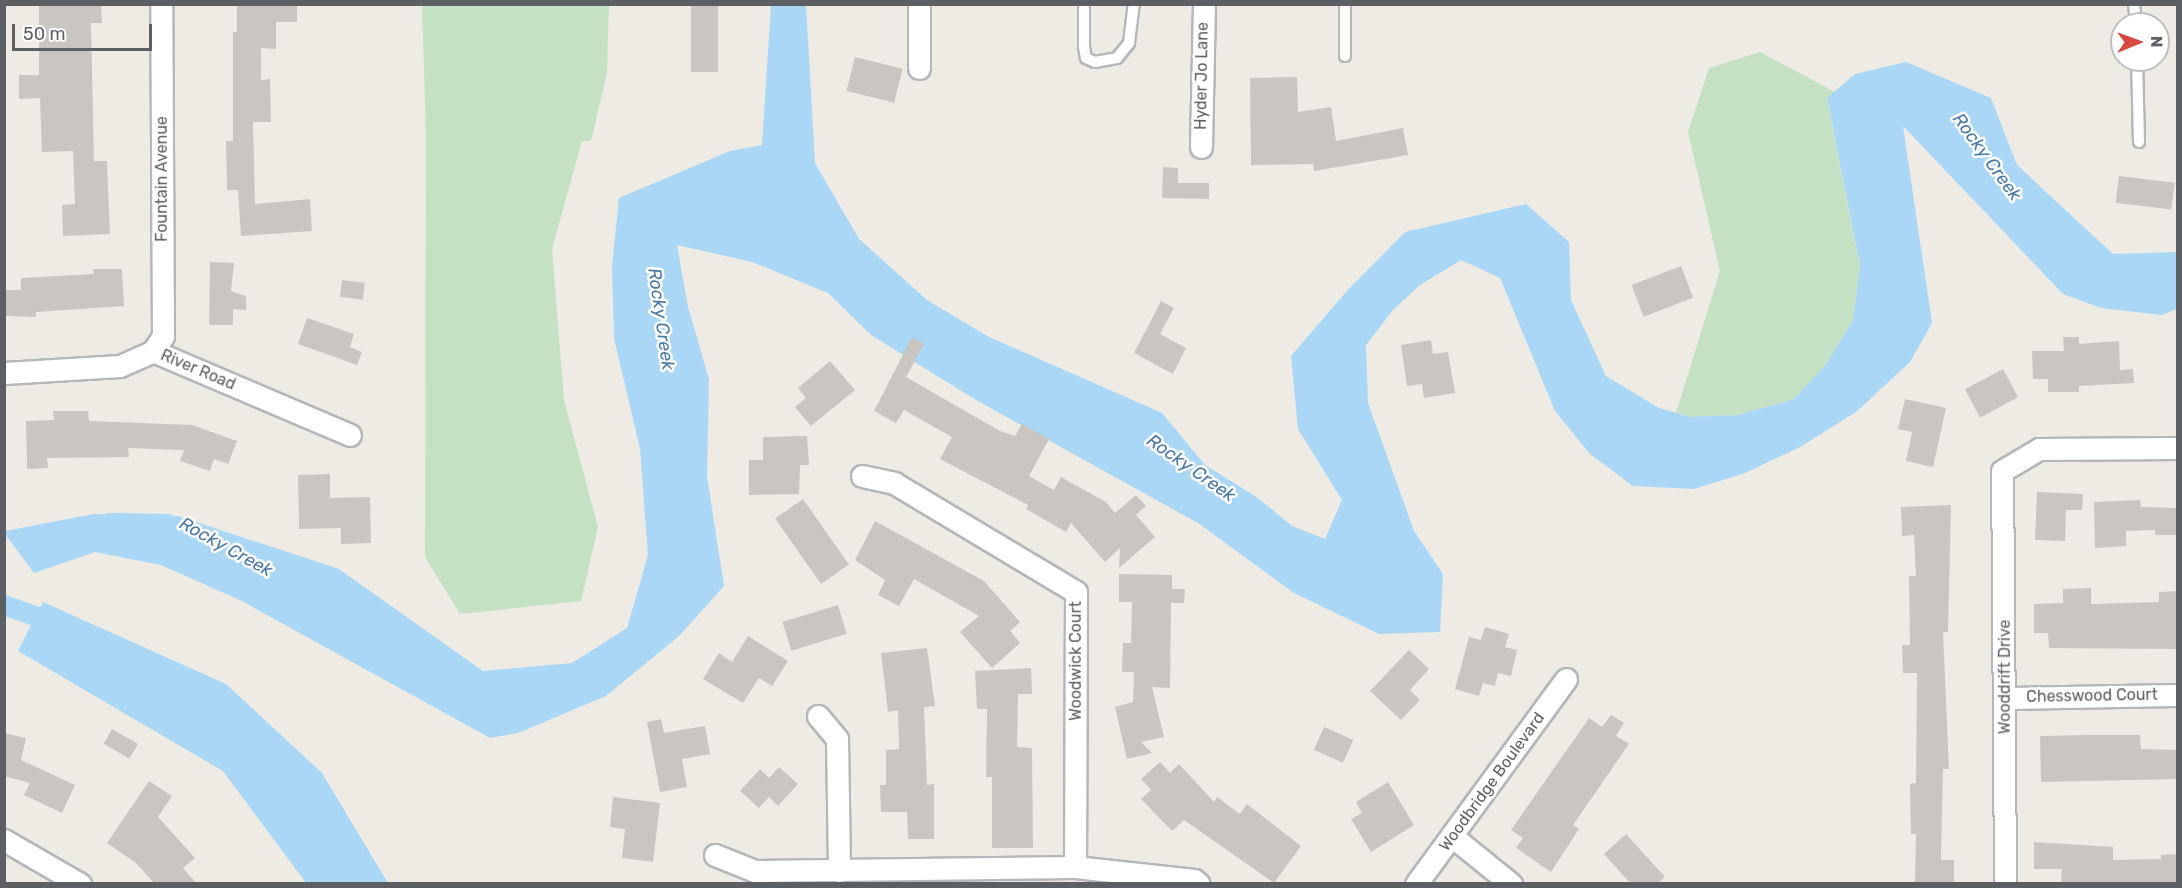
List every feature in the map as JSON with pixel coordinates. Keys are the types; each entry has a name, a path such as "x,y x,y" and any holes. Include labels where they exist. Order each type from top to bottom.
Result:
{"street":[{"name":"Fountain Avenue","path":"153,351 163,336 161,4"},
{"path":"919,4 919,68"},
{"name":"Hyder Jo Lane","path":"1201,147 1204,4"},
{"name":"River Road","path":"4,373 120,366 153,351 350,435"},
{"name":"Wooddrift Drive","path":"2005,884 2006,698 2002,471 2039,449 2178,448"},
{"name":"Woodwick Court","path":"862,477 894,483 1076,592 1075,867"},
{"name":"Woodbridge Boulevard","path":"1416,884 1453,837 1566,679"},
{"name":"Chesswood Court","path":"2006,698 2178,695"},
{"path":"818,716 837,739 839,871"},
{"path":"1453,837 1511,884"},
{"path":"4,840 80,884"},
{"path":"715,855 755,871 1075,867 1194,880 1199,884"}],"lane":[{"path":"1084,4 1086,58 1095,62 1117,58 1129,43 1134,4"},
{"path":"1345,4 1345,56"},
{"path":"2138,72 2139,142"}],"green space":[{"path":"422,5 609,5 607,73 591,141 582,141 552,249 564,400 598,527 581,601 460,614 425,557 426,136"},
{"path":"1760,52 1835,92 1827,99 1860,267 1853,320 1826,364 1794,399 1738,415 1691,417 1676,413 1720,271 1688,132 1709,68"}],"water":[{"path":"771,5 806,5 815,163 859,239 927,300 989,337 1162,413 1205,465 1258,498 1292,526 1325,539 1342,500 1298,429 1291,356 1346,292 1405,232 1526,204 1569,242 1571,300 1606,376 1659,408 1691,417 1738,415 1794,399 1826,364 1853,320 1860,266 1827,98 1855,74 1906,62 1991,98 2017,165 2113,254 2177,252 2177,309 2162,315 2101,308 2063,294 1903,126 1932,323 1910,362 1856,412 1800,447 1745,473 1694,489 1633,486 1590,454 1555,411 1500,278 1461,260 1420,285 1393,310 1366,345 1368,403 1414,531 1443,574 1440,632 1379,634 1294,593 1198,523 976,400 871,335 828,293 752,262 677,245 688,307 709,379 707,476 724,586 679,636 606,696 518,733 490,738 242,601 161,565 95,552 34,573 5,534 5,531 94,514 178,516 339,569 483,671 572,663 627,628 648,555 640,449 614,338 612,266 619,198 730,151 762,145"},
{"path":"43,602 226,684 322,773 388,883 306,883 223,771 18,651"}],"building":[{"path":"39,4 101,4 102,23 91,23 94,161 107,161 110,234 63,236 62,205 75,204 73,151 42,152 40,98 19,99 19,75 39,75"},
{"path":"237,4 297,4 297,22 276,22 276,49 261,48 261,80 270,79 271,122 253,122 255,204 310,199 312,231 241,236 238,190 227,190 226,141 233,141 233,32 237,32"},
{"path":"691,4 718,4 718,72 691,72"},
{"path":"855,57 903,69 894,103 847,91"},
{"path":"1297,77 1298,112 1331,107 1336,141 1403,128 1408,155 1314,171 1313,164 1251,165 1250,78"},
{"path":"1163,167 1178,168 1178,183 1209,183 1209,199 1162,198"},
{"path":"2119,176 2175,183 2171,210 2116,203"},
{"path":"210,262 234,263 231,291 246,296 246,310 233,309 233,325 209,325"},
{"path":"1681,266 1693,298 1644,317 1632,285"},
{"path":"93,269 122,269 124,306 36,312 36,317 5,316 5,290 21,290 21,278 94,274"},
{"path":"342,280 365,283 363,300 340,297"},
{"path":"1161,301 1174,308 1160,334 1186,348 1173,374 1134,353"},
{"path":"307,318 354,334 350,347 362,352 357,365 298,344"},
{"path":"912,337 924,344 906,377 1000,431 1015,436 1022,424 1049,439 1029,476 1054,490 1061,477 1106,502 1115,513 1136,495 1146,506 1136,515 1155,537 1119,568 1120,548 1105,562 1071,523 1066,532 1026,509 1028,505 940,459 952,437 904,410 896,423 874,411"},
{"path":"2063,337 2079,337 2079,344 2119,341 2120,370 2133,369 2134,383 2079,386 2079,392 2048,392 2048,379 2033,379 2032,351 2064,351"},
{"path":"1431,340 1433,354 1448,352 1455,393 1424,398 1422,384 1407,386 1401,345"},
{"path":"830,361 855,390 811,426 795,407 806,398 798,388"},
{"path":"2003,369 2018,397 1980,417 1965,389"},
{"path":"1905,399 1946,408 1933,467 1906,461 1912,432 1898,429"},
{"path":"53,411 88,411 89,421 192,425 237,441 228,464 214,459 210,471 180,461 184,450 128,448 129,457 47,458 48,468 27,469 26,421 54,420"},
{"path":"807,436 809,465 800,465 799,494 749,495 749,460 763,460 763,437"},
{"path":"330,474 330,498 370,497 371,543 341,544 341,528 299,529 298,475"},
{"path":"2037,492 2083,494 2082,510 2066,510 2065,541 2035,540"},
{"path":"803,499 849,565 821,584 775,519"},
{"path":"2140,500 2141,507 2178,508 2178,535 2155,535 2155,530 2126,531 2126,546 2095,548 2094,502"},
{"path":"1951,505 1948,632 1943,632 1949,769 1943,769 1941,860 1954,860 1954,884 1915,884 1916,834 1911,834 1910,784 1916,783 1917,673 1903,673 1902,645 1910,645 1909,576 1916,576 1914,535 1902,536 1901,507"},
{"path":"875,521 984,581 1020,622 1010,631 1020,643 992,668 960,632 979,616 914,579 899,606 878,595 885,580 855,560"},
{"path":"1119,574 1172,575 1172,589 1185,589 1184,603 1171,603 1170,688 1152,687 1164,737 1141,742 1152,753 1127,759 1115,707 1133,702 1134,672 1122,672 1123,643 1131,643 1132,602 1119,602"},
{"path":"2091,588 2091,604 2159,602 2159,592 2178,591 2176,649 2049,648 2048,633 2034,633 2034,604 2063,603 2063,589"},
{"path":"838,605 847,634 791,651 783,622"},
{"path":"1485,627 1509,634 1505,647 1517,650 1511,676 1498,673 1495,686 1483,683 1479,696 1455,689 1469,637 1481,640"},
{"path":"748,636 788,661 772,686 759,678 743,703 703,679 719,653 732,662"},
{"path":"927,648 935,706 924,707 927,785 934,784 934,839 908,839 907,812 881,812 880,785 886,785 886,750 899,749 898,710 888,712 881,653"},
{"path":"1409,650 1429,669 1410,690 1420,700 1401,720 1370,691"},
{"path":"1031,668 1032,694 1018,694 1017,747 1032,748 1033,848 992,848 992,777 986,777 987,709 977,709 975,671"},
{"path":"1611,715 1624,723 1616,736 1629,744 1573,825 1579,829 1551,872 1516,848 1523,838 1511,830 1589,718 1602,727"},
{"path":"661,719 664,733 705,726 710,754 682,759 687,787 660,792 647,722"},
{"path":"1324,727 1353,740 1343,763 1314,750"},
{"path":"112,729 138,744 129,759 104,744"},
{"path":"4,733 26,738 21,760 75,785 62,813 24,795 30,783 4,776"},
{"path":"2140,735 2141,749 2178,750 2178,779 2041,782 2040,736"},
{"path":"1160,762 1170,773 1179,764 1214,802 1217,797 1240,814 1247,804 1301,846 1274,883 1184,820 1172,831 1141,799 1151,790 1141,779"},
{"path":"779,767 798,784 778,806 769,797 759,808 740,791 760,769 769,778"},
{"path":"149,781 172,796 158,817 195,858 183,868 197,884 155,884 136,863 107,843"},
{"path":"1388,782 1414,825 1371,852 1351,819 1362,813 1356,802"},
{"path":"613,797 660,803 653,862 622,858 625,829 610,827"},
{"path":"1626,834 1665,877 1657,884 1631,884 1604,854"},
{"path":"2034,842 2113,847 2113,860 2161,859 2161,855 2178,854 2178,884 2061,884 2062,869 2034,869"}],"waterway":[{"name":"Rocky Creek","path":"107,515 169,516"},
{"path":"4,605 60,625"}]}
